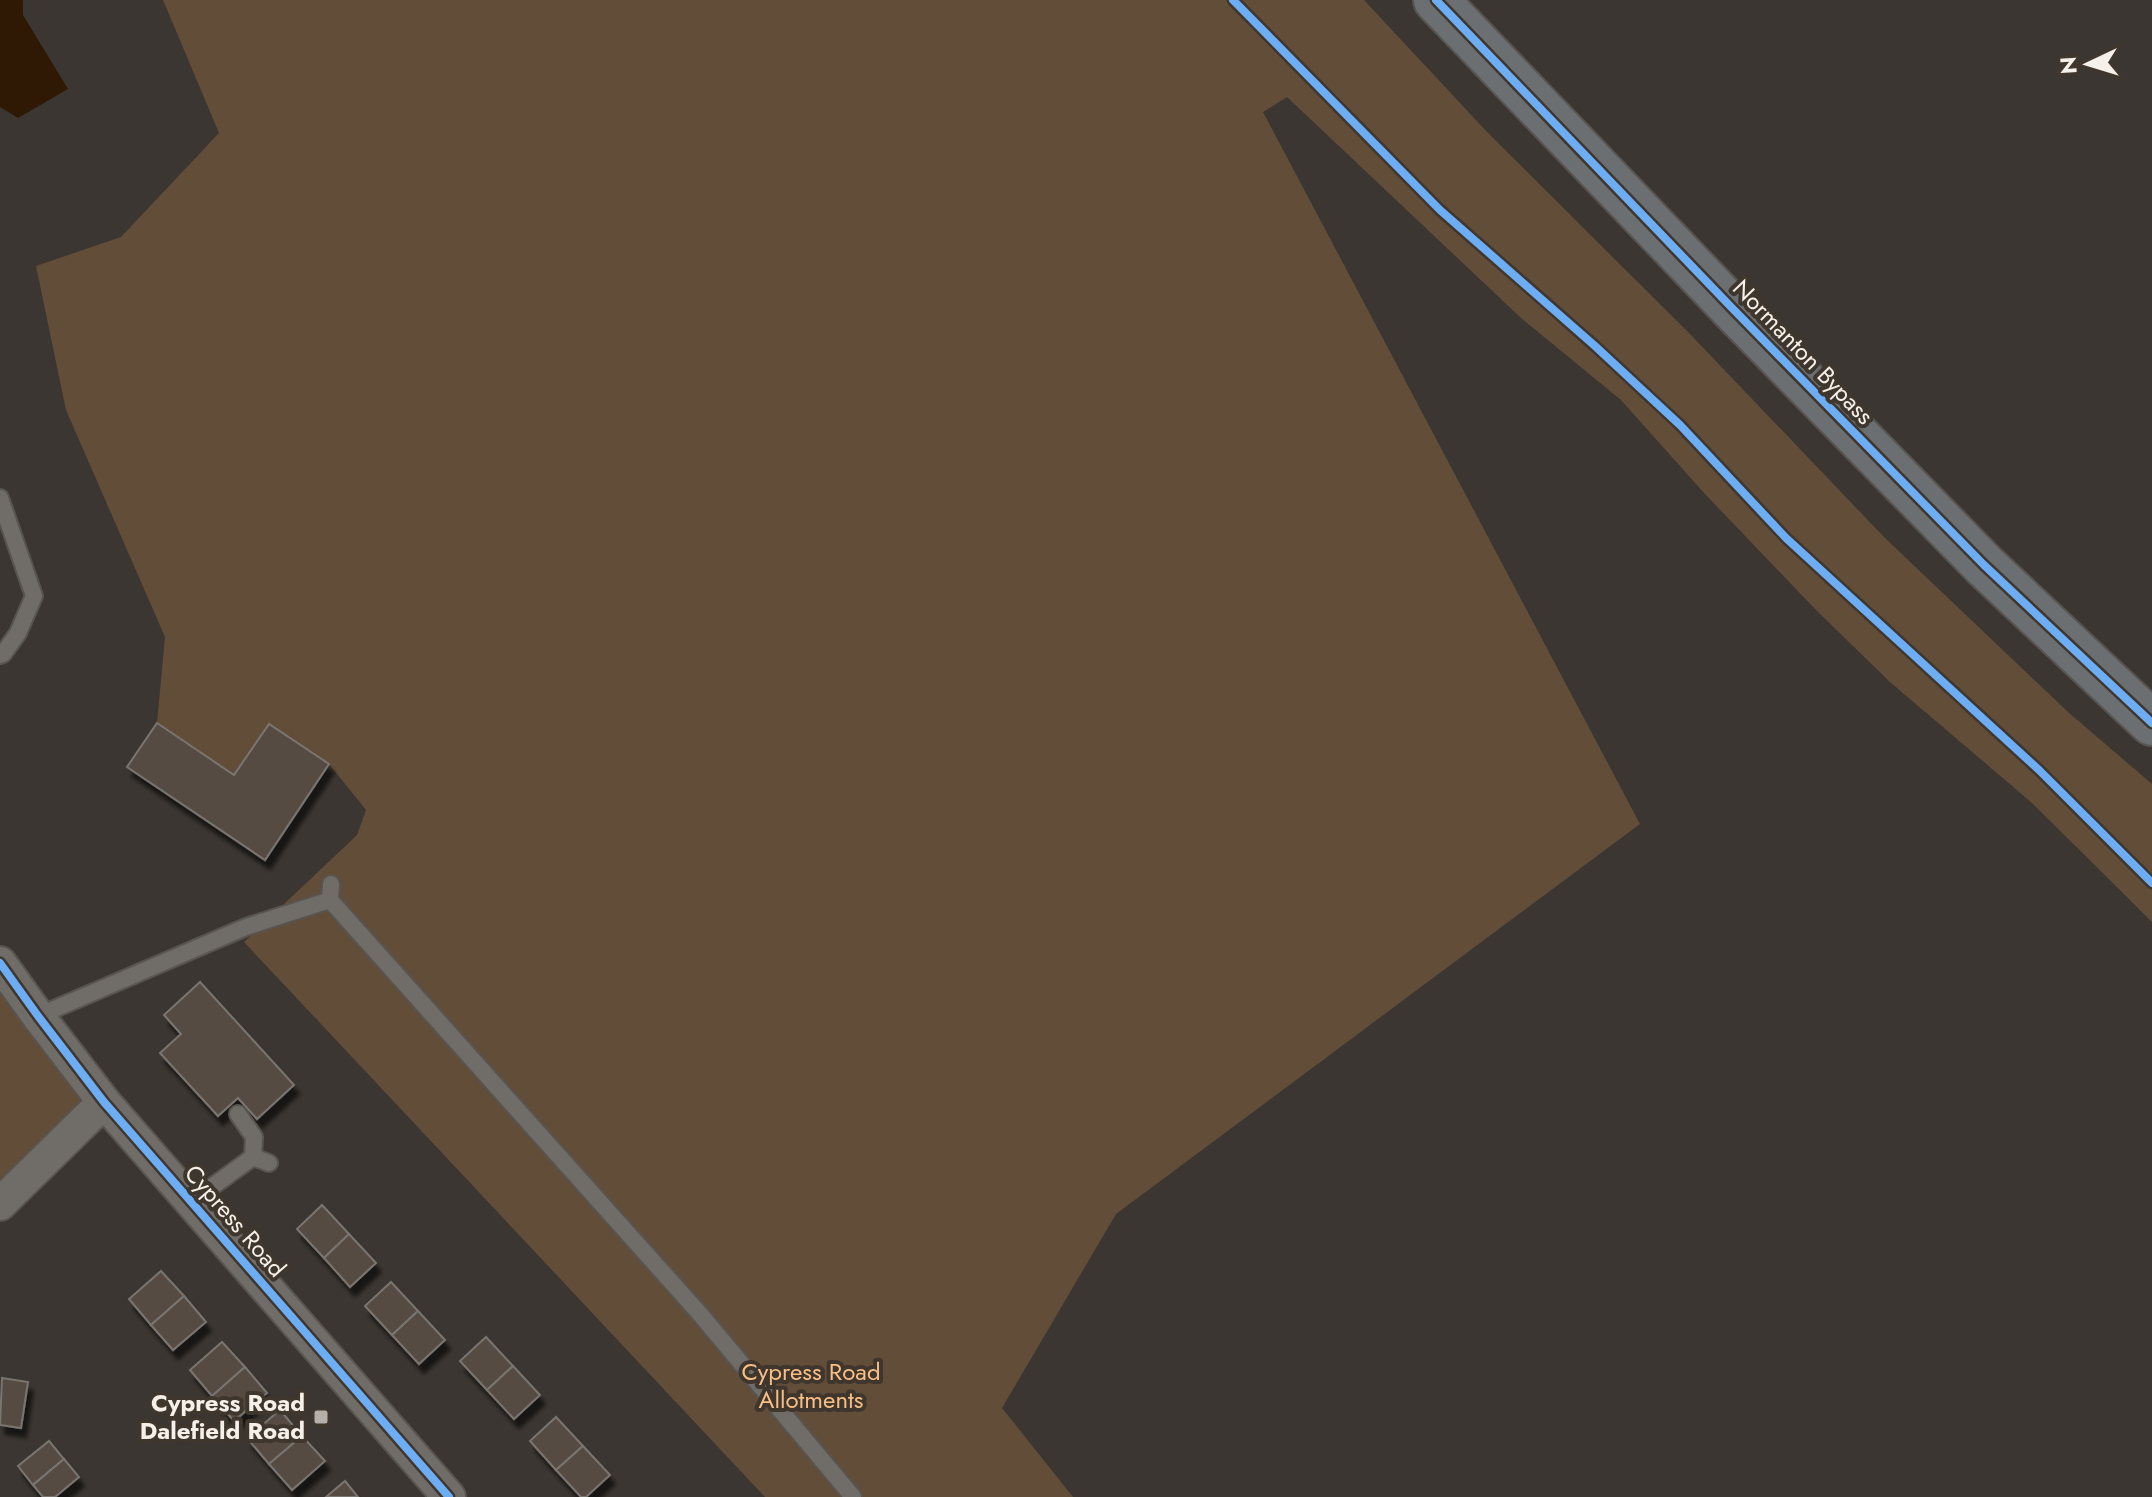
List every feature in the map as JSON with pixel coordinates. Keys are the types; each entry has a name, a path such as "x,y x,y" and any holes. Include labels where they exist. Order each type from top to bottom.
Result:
{"main road":[{"name":"Normanton Bypass","path":"1436,0 1984,565 2152,723"}],"street":[{"name":"Cypress Road","path":"0,963 104,1102 449,1497"},
{"path":"0,1204 104,1102"}],"lane":[{"path":"0,498 34,596 18,633 0,655"},
{"path":"38,1016 330,892 700,1314 853,1497"},
{"path":"191,1202 261,1160 254,1137 238,1114"}],"green space":[{"name":"Cypress Road Allotments","path":"163,0 1364,0 1488,133 1689,333 1884,537 2068,712 2152,784 2152,922 2032,803 1890,682 1815,609 1704,493 1621,400 1521,318 1287,97 1263,112 1640,824 1116,1214 1002,1408 1073,1497 765,1497 244,942 357,835 366,810 329,764 269,724 234,775 157,723 165,637 66,410 36,266 121,237 219,133"},
{"path":"0,963 104,1102 0,1204"}],"shaded area":[{"path":"0,0 23,0 23,15 68,89 18,118 0,107"}],"building":[{"path":"157,723 234,775 269,724 329,764 265,860 127,767"},
{"path":"200,982 294,1085 257,1119 238,1098 218,1116 160,1053 181,1034 164,1015"},
{"path":"322,1205 349,1234 324,1258 297,1229"},
{"path":"349,1234 376,1263 350,1287 324,1258"},
{"path":"161,1271 184,1296 151,1325 129,1299"},
{"path":"391,1282 418,1311 392,1335 365,1306"},
{"path":"184,1296 206,1322 173,1350 151,1325"},
{"path":"418,1311 445,1340 419,1364 392,1335"},
{"path":"486,1337 513,1366 487,1390 460,1361"},
{"path":"222,1342 245,1367 212,1396 190,1370"},
{"path":"513,1366 540,1395 514,1419 487,1390"},
{"path":"245,1367 267,1393 234,1421 212,1396"},
{"path":"2,1378 28,1382 21,1428 0,1425"},
{"path":"280,1410 302,1436 269,1464 247,1438"},
{"path":"556,1417 583,1446 556,1470 530,1441"},
{"path":"302,1436 325,1461 292,1490 269,1464"},
{"path":"49,1441 64,1459 33,1485 18,1466"},
{"path":"583,1446 610,1475 586,1497 581,1497 556,1470"},
{"path":"64,1459 79,1477 55,1497 43,1497 33,1485"},
{"path":"345,1481 358,1497 326,1497"}],"cycle path":[{"path":"1233,0 1440,210 1680,425 1786,538 2039,770 2152,883"},
{"path":"1436,0 1984,565 2152,723"},
{"path":"0,963 104,1102 449,1497"}],"place":[{"name":"Cypress Road Dalefield Road","path":"321,1417"}]}
